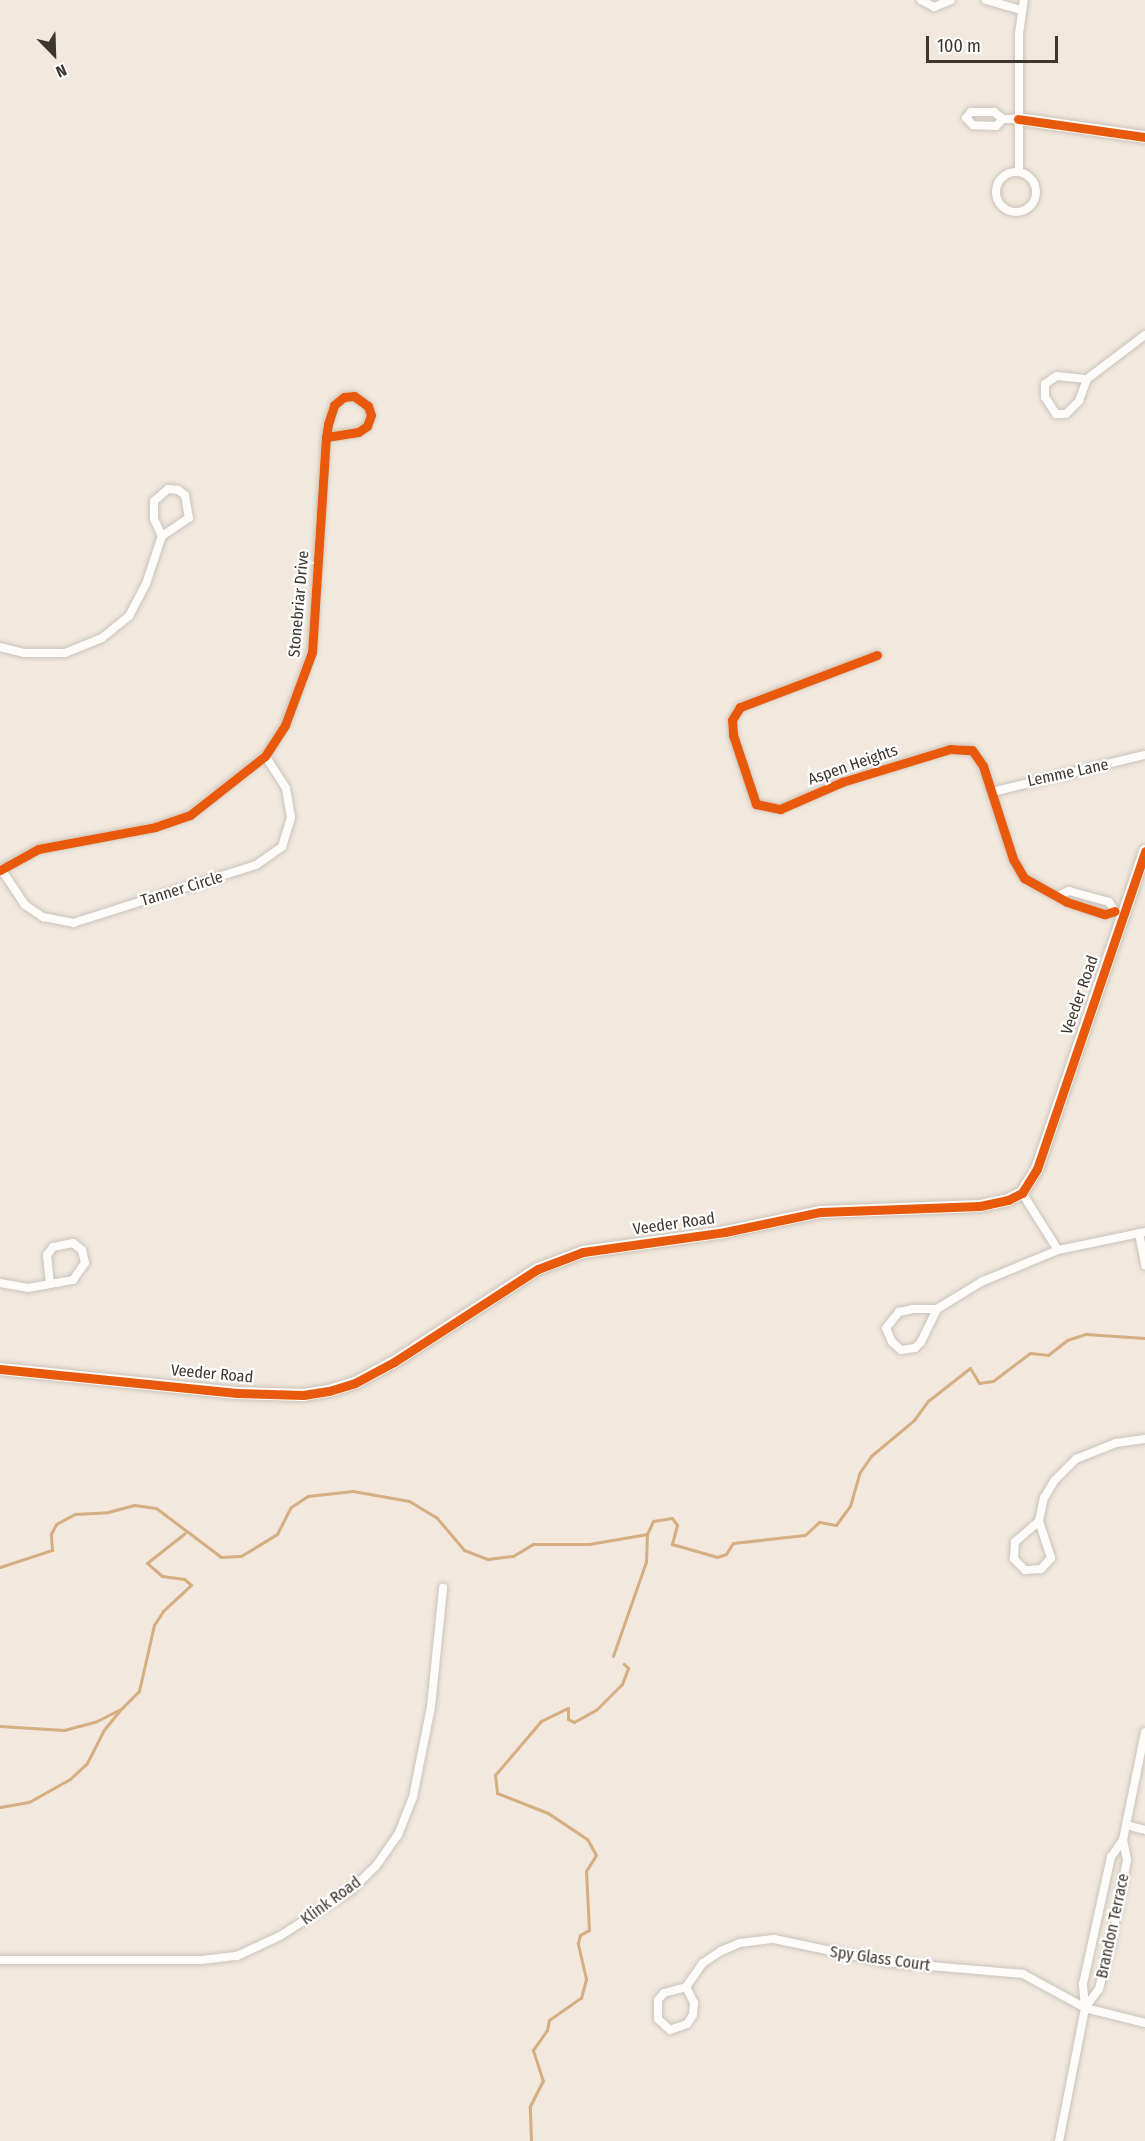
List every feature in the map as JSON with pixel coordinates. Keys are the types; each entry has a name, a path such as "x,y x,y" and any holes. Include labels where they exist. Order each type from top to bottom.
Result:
{"street":[{"path":"921,0 934,7 951,0"},
{"path":"986,0 1021,10"},
{"path":"1019,172 1021,10 1024,0"},
{"path":"1003,119 1145,136"},
{"path":"1019,172 1031,178 1036,194 1026,210 1010,212 997,200 996,188 1007,174 1019,172"},
{"path":"1087,379 1057,376 1049,381 1043,388 1049,406 1056,414 1066,414 1075,408 1087,379 1145,335"},
{"name":"Stonebriar Drive","path":"1,870 39,849 155,828 190,815 265,756 285,725 312,652 326,437 333,405 344,398 354,396 368,406 371,415 367,426 358,432 326,437"},
{"path":"0,647 24,653 65,653 102,638 129,616 146,584 162,536 189,518 185,495 178,490 168,489 154,501 154,519 162,536"},
{"name":"Aspen Heights","path":"877,655 740,707 732,720 733,735 756,804 780,809 842,782 963,748 978,757 992,792 1013,859 1024,878 1036,887 1060,895 1067,902 1105,914 1119,912"},
{"name":"Lemme Lane","path":"992,792 1144,755"},
{"name":"Tanner Circle","path":"1,870 25,905 43,917 73,923 256,865 282,847 291,817 286,788 265,756"},
{"name":"Veeder Road","path":"0,1369 237,1393 303,1395 329,1391 355,1383 394,1362 538,1269 583,1252 725,1232 790,1216 868,1208 980,1206 1008,1200 1022,1192 1037,1169 1119,912 1145,851"},
{"path":"1022,1192 1058,1250"},
{"path":"937,1309 927,1333 915,1348 901,1350 892,1342 886,1328 899,1312 937,1309 981,1282 1058,1250 1142,1233 1145,1265"},
{"path":"0,1282 28,1288 73,1280 82,1272 85,1263 81,1250 73,1243 53,1247 47,1255 50,1284"},
{"path":"1039,1521 1015,1542 1014,1559 1025,1570 1041,1569 1051,1557 1039,1521 1044,1498 1054,1479 1076,1458 1095,1449 1145,1438"},
{"name":"Klink Road","path":"0,1960 202,1960 237,1956 280,1936 350,1891 376,1866 398,1835 413,1797 431,1707 443,1588"},
{"name":"Brandon Terrace","path":"1059,2141 1085,2008 1083,1984 1111,1857 1123,1840 1145,1732"},
{"path":"1126,1826 1145,1830"},
{"name":"Brandon Terrace","path":"1085,2008 1099,1989 1111,1944 1127,1860 1123,1840"},
{"name":"Spy Glass Court","path":"686,1987 703,1963 722,1950 740,1943 774,1939 884,1962 1023,1974 1085,2008 1145,2023"},
{"path":"686,1987 694,2003 693,2015 683,2027 670,2030 658,2019 658,2000 664,1993 686,1987"}],"waterway":[{"path":"613,1656 646,1562 647,1534 653,1521 672,1518 677,1525 672,1544 717,1557 726,1554 733,1543 805,1535 819,1522 836,1525 850,1506 860,1472 871,1456 914,1420 928,1401 970,1368 979,1383 993,1381 1030,1353 1048,1355 1067,1340 1086,1334 1145,1338"},
{"path":"0,1567 52,1550 51,1534 56,1524 75,1514 108,1512 134,1505 156,1508 221,1557 241,1556 277,1534 291,1507 308,1496 353,1491 409,1501 437,1518 464,1550 488,1559 513,1556 533,1544 589,1544 647,1534"},
{"path":"0,1726 64,1730 97,1721 122,1708 139,1691 154,1625 163,1611 191,1585 184,1579 162,1576 147,1563 185,1533"},
{"path":"531,2141 530,2106 543,2081 533,2050 547,2030 549,2020 581,1998 586,1979 578,1943 580,1935 589,1930 586,1871 596,1855 587,1839 548,1813 497,1793 495,1775 541,1721 568,1708 568,1719 574,1722 597,1709 622,1684 628,1668 624,1664"},
{"path":"0,1807 29,1802 70,1779 87,1763 103,1731 120,1710"}],"cycle path":[{"path":"1018,119 1145,137"},
{"path":"0,870 38,849 155,827 190,815 265,756 285,725 312,652 326,437 328,424 334,405 344,397 354,396 368,406 371,415 367,426 358,432 326,437"},
{"path":"877,655 740,707 732,720 733,735 756,804 780,809 842,782 950,749 972,750 983,766 1013,859 1024,878 1067,902 1105,914 1115,911"},
{"path":"0,1369 237,1393 303,1395 329,1391 355,1383 394,1362 538,1269 583,1252 725,1232 821,1212 980,1206 1008,1200 1022,1193 1037,1169 1145,851"}]}
